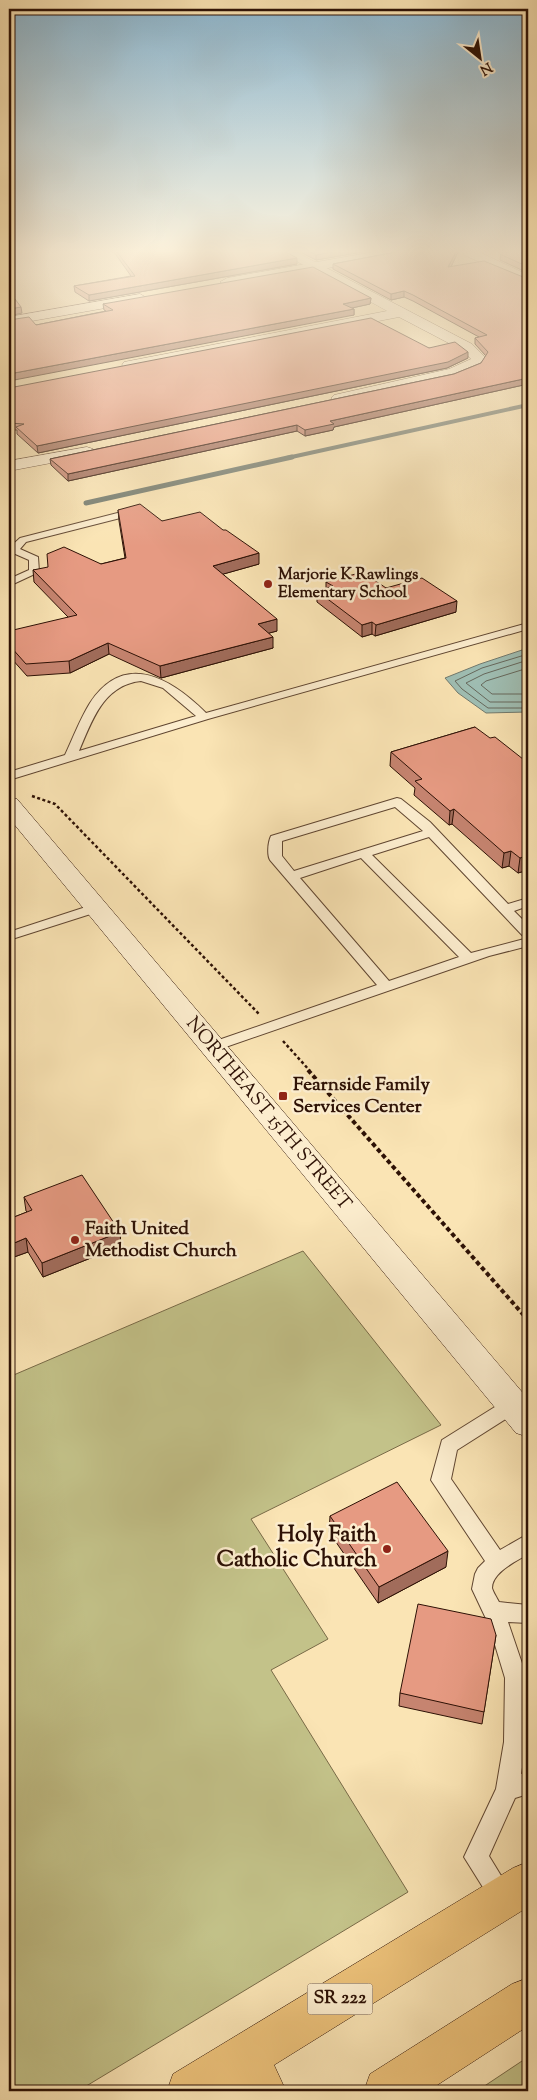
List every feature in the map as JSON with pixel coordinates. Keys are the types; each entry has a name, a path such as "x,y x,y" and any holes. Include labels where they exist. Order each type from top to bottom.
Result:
{"main road":[{"name":"SR 222","path":"190,2091 254,2074 516,1891"},
{"path":"387,2091 528,2000"}],"street":[{"path":"114,368 207,350"},
{"path":"322,402 453,373 475,364 479,358 471,350"},
{"path":"9,466 103,448"},
{"name":"NORTHEAST 15TH STREET","path":"19,800 95,908 521,1414"}],"lane":[{"path":"9,583 34,572 34,559 11,551 23,540 146,509"},
{"path":"9,776 204,717 528,626"},
{"path":"70,757 98,699 124,678 150,678 169,686 204,717"},
{"path":"387,987 275,857 276,839 397,802 432,832 528,933"},
{"path":"292,876 432,832"},
{"path":"364,854 469,959"},
{"path":"505,909 528,902"},
{"path":"9,936 95,908"},
{"path":"212,1047 469,959 528,942"},
{"path":"497,1563 441,1480 449,1446 521,1414"},
{"path":"516,1891 476,1857 507,1790 515,1742 522,1716 516,1678 521,1674 482,1589 485,1574 497,1563 528,1543"},
{"path":"492,1612 528,1614"},
{"path":"507,1790 528,1783"}],"path":[{"path":"19,800 55,804 271,1026 528,1320"}],"shaded area":[{"path":"303,1251 441,1425 251,1519 328,1639 271,1670 408,1892 78,2091 9,2091 9,1377"},
{"path":"528,2057 528,2091 477,2091"}],"water":[{"path":"528,648 528,712 486,713 458,693 445,678 480,664"}],"building":[{"path":"9,350 136,350 9,374"},
{"path":"206,350 465,350 468,352 448,362 37,446 16,427 24,424 9,423 9,388"},
{"path":"486,350 528,350 528,378 330,421 334,424 305,430 297,425 68,474 50,459 454,374 481,363 488,352"},
{"path":"140,504 162,521 200,512 223,530 226,530 259,553 213,566 277,619 258,624 273,637 160,666 108,643 69,661 26,664 10,646 9,631 77,615 33,570 48,567 47,554 64,547 101,564 126,558 118,510"},
{"path":"363,572 386,588 422,578 457,601 376,625 372,622 362,625 317,591 333,586 326,582"},
{"path":"475,727 490,738 495,737 528,763 528,855 520,858 511,851 504,853 454,809 450,811 415,781 422,779 391,752"},
{"path":"82,1175 120,1232 42,1263 26,1238 12,1244 9,1238 9,1219 32,1210 24,1197"},
{"name":"Holy Faith Catholic Church","path":"397,1482 448,1551 379,1587 330,1516"},
{"path":"418,1604 491,1619 496,1635 484,1712 400,1693"}],"waterway":[{"path":"287,458 528,405"},
{"path":"86,503 292,457"}],"place":[{"name":"Marjorie K Rawlings Elementary School","path":"268,584"},
{"name":"Fearnside Family Services Center","path":"283,1096"},
{"name":"Faith United Methodist Church","path":"75,1240"},
{"name":"Holy Faith Catholic Church","path":"387,1549"}]}
